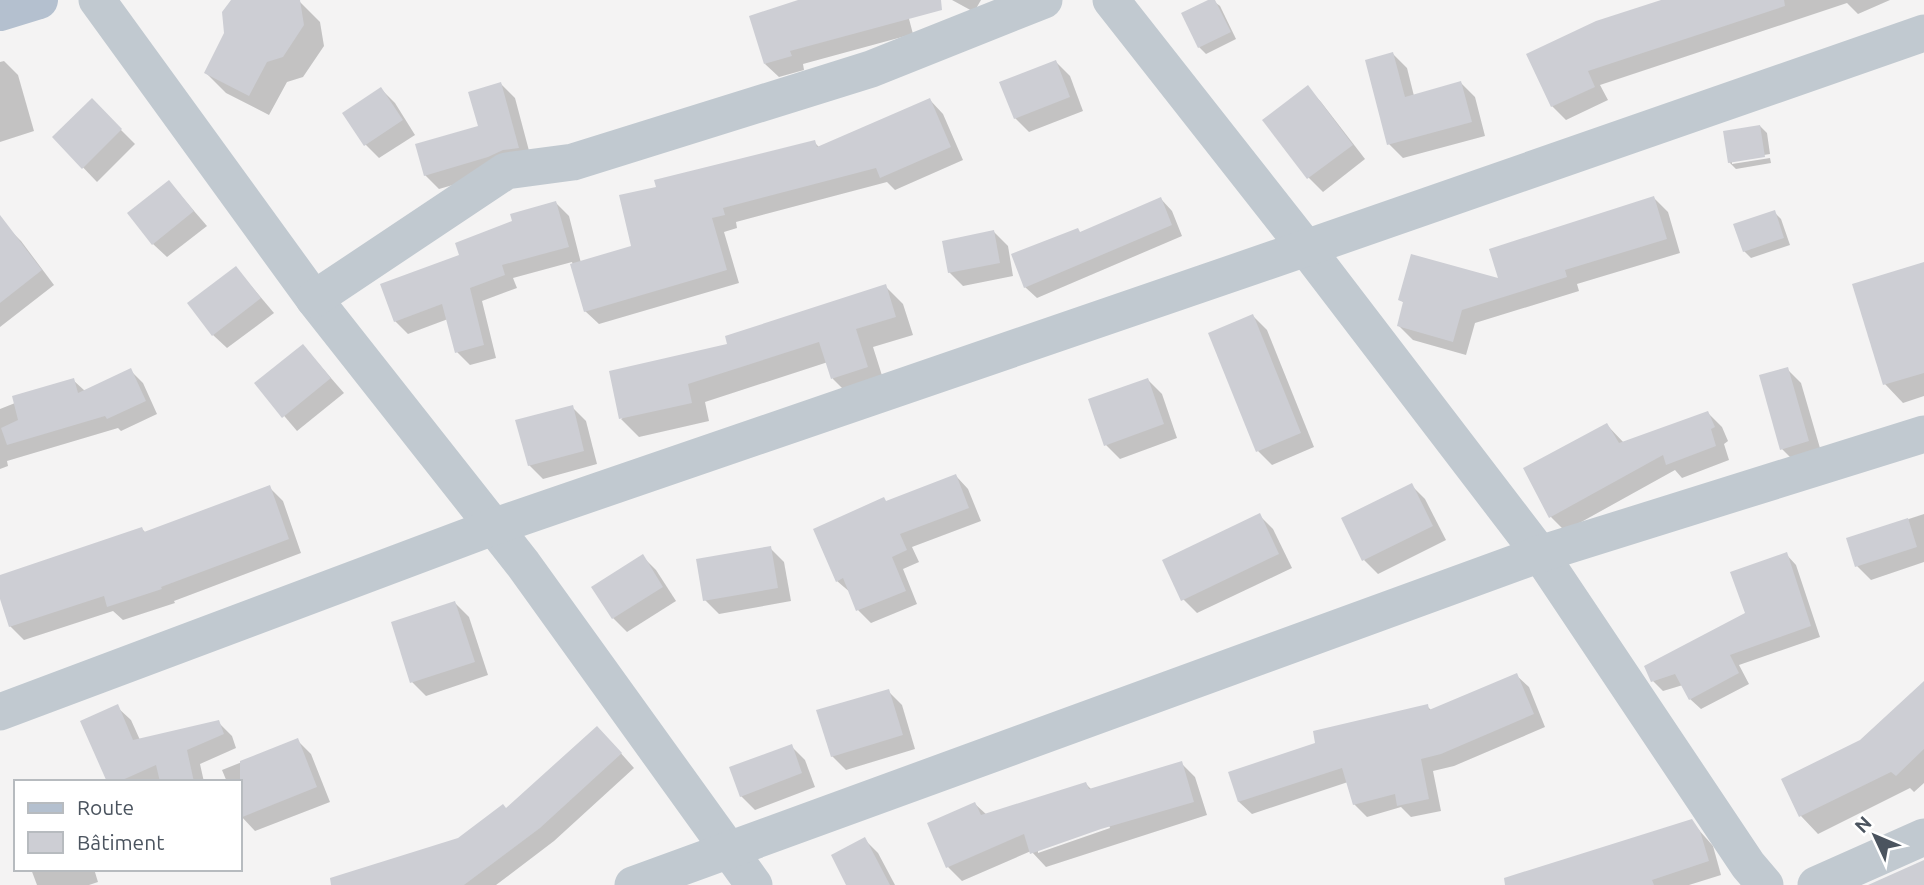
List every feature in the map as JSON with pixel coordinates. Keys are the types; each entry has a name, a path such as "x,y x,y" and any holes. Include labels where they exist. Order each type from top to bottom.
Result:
{"main road":[{"path":"0,12 39,0"}],"street":[{"path":"97,0 314,299 523,564 754,885"},
{"path":"314,299 506,171 573,162 871,69 1044,0"},
{"path":"1111,0 1306,248 1540,554 1748,865 1765,885"},
{"path":"0,712 493,527 1924,33"},
{"path":"633,885 1540,554 1924,434"},
{"path":"1816,885 1924,837"}],"building":[{"path":"231,0 300,0 304,25 283,57 267,62 249,96 204,73 224,33 222,12"},
{"path":"798,0 941,0 942,10 790,51 792,56 764,64 749,16"},
{"path":"1208,0 1215,0 1231,32 1198,48 1181,13"},
{"path":"1661,0 1784,0 1785,6 1588,71 1595,87 1551,107 1526,54 1596,21"},
{"path":"1393,52 1405,97 1461,81 1472,122 1387,145 1365,60"},
{"path":"1056,60 1070,97 1014,119 999,82"},
{"path":"501,82 519,148 503,150 424,176 415,144 478,126 468,92"},
{"path":"1308,85 1353,145 1307,179 1262,120"},
{"path":"381,87 403,120 364,146 342,113"},
{"path":"92,98 122,129 82,169 52,137"},
{"path":"930,98 951,147 880,178 876,168 723,208 725,215 712,218 727,270 584,312 570,264 631,246 619,195 656,187 654,180 815,140 817,147"},
{"path":"1760,125 1765,157 1728,163 1723,131"},
{"path":"169,180 194,211 152,245 127,213"},
{"path":"1654,196 1667,239 1565,270 1567,277 1462,310 1453,342 1397,326 1403,302 1398,300 1411,254 1498,278 1489,249"},
{"path":"1161,197 1172,225 1024,288 1011,254 1078,228 1080,232"},
{"path":"556,201 569,247 502,265 505,275 470,288 484,345 455,353 442,304 394,322 380,284 459,255 455,243 512,221 510,214"},
{"path":"1775,210 1784,238 1743,252 1733,224"},
{"path":"0,215 42,270 0,303"},
{"path":"994,230 1000,263 948,273 942,241"},
{"path":"1924,262 1924,373 1883,385 1852,284"},
{"path":"236,266 261,298 212,336 187,303"},
{"path":"886,284 896,317 856,329 868,367 831,379 819,342 688,384 692,403 619,419 609,371 727,344 725,336"},
{"path":"1253,314 1301,433 1256,452 1208,333"},
{"path":"303,344 331,378 282,418 254,383"},
{"path":"1788,367 1809,441 1780,450 1759,375"},
{"path":"131,368 146,401 107,419 105,416 7,445 1,428 18,420 12,396 74,378 78,393"},
{"path":"1148,378 1164,424 1104,446 1088,399"},
{"path":"573,405 584,451 528,466 515,420"},
{"path":"1708,411 1715,427 1711,429 1716,446 1666,465 1663,455 1549,518 1523,468 1607,423 1619,443"},
{"path":"956,474 969,508 900,534 907,550 892,557 906,591 856,611 843,578 836,582 813,529 884,497 886,501"},
{"path":"1412,483 1433,526 1362,561 1341,518"},
{"path":"270,485 289,539 161,587 162,589 107,607 104,596 9,627 0,599 0,575 142,527 144,532"},
{"path":"1260,513 1279,554 1181,601 1162,560"},
{"path":"1908,518 1917,547 1855,567 1846,538"},
{"path":"771,546 778,588 703,601 696,559"},
{"path":"1787,552 1811,626 1730,655 1739,673 1689,700 1675,674 1651,682 1644,666 1745,613 1730,572"},
{"path":"643,554 663,587 612,619 591,587"},
{"path":"455,601 475,662 410,683 391,622"},
{"path":"1517,673 1534,714 1441,754 1421,759 1429,799 1397,806 1395,794 1353,805 1342,768 1238,802 1228,772 1315,743 1313,731 1428,704 1429,710"},
{"path":"1924,681 1924,749 1896,776 1891,772 1799,817 1781,779 1860,740"},
{"path":"889,689 903,735 831,757 816,710"},
{"path":"118,704 133,740 219,720 224,734 187,750 194,780 160,780 156,765 122,780 106,780 80,721"},
{"path":"597,726 622,753 540,828 464,885 331,885 330,878 458,838 503,804 506,808"},
{"path":"298,738 317,787 242,817 240,761"},
{"path":"792,744 802,773 740,797 729,767"},
{"path":"1182,761 1194,802 1101,829 1030,854 1024,834 946,868 927,823 975,802 981,815 1086,782 1089,789"},
{"path":"1692,819 1700,831 1709,861 1652,880 1654,885 1505,885 1504,878"},
{"path":"865,837 890,885 846,885 831,855"},
{"path":"1924,860 1924,885 1868,885"}]}
